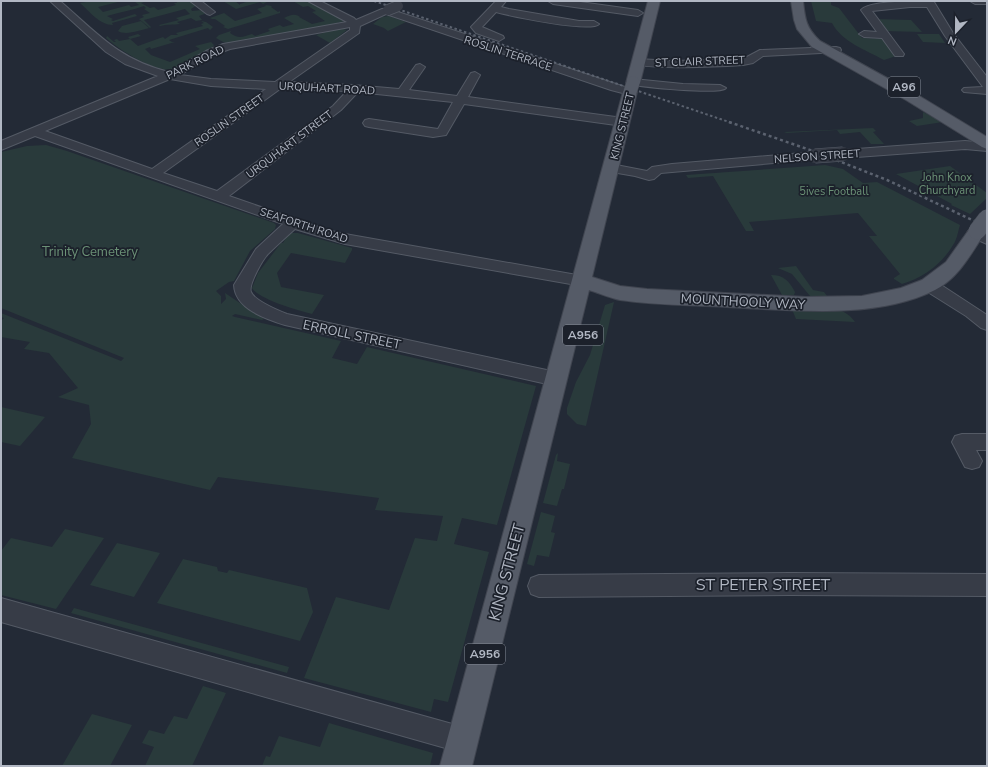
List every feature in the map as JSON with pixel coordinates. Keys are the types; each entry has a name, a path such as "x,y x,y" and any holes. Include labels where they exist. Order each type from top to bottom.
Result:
{"main road":[{"name":"KING STREET","path":"459,753 556,379 589,283 596,277 589,251 654,1"},
{"name":"A96","path":"796,1 801,27 810,39 911,97 987,146"},
{"name":"A96","path":"805,1 810,27 831,51 987,135"},
{"name":"MOUNTHOOLY WAY","path":"589,283 619,293 648,296 806,304 862,303 905,294 929,285 953,266 981,230"}],"street":[{"path":"313,1 348,18 353,24"},
{"path":"553,1 638,13"},
{"path":"975,1 987,1"},
{"path":"198,2 210,12"},
{"name":"URQUHART ROAD","path":"61,3 117,55 138,66 170,75 221,83 355,89 460,101 542,117 622,122"},
{"name":"PARK ROAD","path":"1,146 170,75 210,53 227,46 353,24 387,11 401,3"},
{"path":"899,54 866,10 871,8 930,3 949,34 987,85"},
{"path":"508,41 477,29 478,24 498,4 508,12 576,27 594,24"},
{"name":"ROSLIN TERRACE","path":"387,11 615,88 632,86 720,88"},
{"name":"ROSLIN STREET","path":"154,173 352,34 356,28 353,24"},
{"path":"864,34 884,35"},
{"name":"ST CLAIR STREET","path":"638,62 673,64 743,62 749,61 760,53 775,57 831,51"},
{"path":"401,94 420,67"},
{"path":"369,123 440,133 444,129 475,75"},
{"name":"URQUHART STREET","path":"220,196 337,108 355,89"},
{"path":"968,90 987,91"},
{"name":"SEAFORTH ROAD","path":"35,132 329,235 355,242 589,283"},
{"name":"NELSON STREET","path":"611,168 638,172 649,176 657,170 672,168 966,145 987,146"},
{"name":"ERROLL STREET","path":"294,222 261,252 242,285 241,291 246,298 268,313 290,320 556,379"},
{"path":"929,285 972,312 987,324"},
{"path":"972,461 962,442 987,442"},
{"name":"ST PETER STREET","path":"539,586 790,584 987,585"},
{"path":"1,610 424,730 459,753"}],"green space":[{"path":"92,1 122,1 98,7 103,12 129,5 131,7 139,5 134,1 147,1 141,3 150,8 154,7 158,10 176,5 174,3 177,3 176,1 192,1 197,5 191,9 192,11 202,10 207,13 199,16 202,20 196,21 191,18 177,22 180,24 159,25 179,20 176,18 190,14 185,9 144,20 151,27 150,28 139,19 144,17 142,15 150,13 144,9 146,8 144,6 107,16 113,19 111,20 113,21 135,14 137,16 112,23 113,25 99,20 80,3"},
{"path":"223,1 235,1 240,5 249,1 267,2 263,4 260,2 236,9"},
{"path":"293,1 309,1 345,21 294,33 227,43 216,38 219,35 231,31 230,33 238,37 252,34 255,36 270,31 268,29 280,25 283,27 294,24 284,18 292,15 296,15 312,24 325,21 312,12 316,11 308,6 303,7"},
{"path":"811,1 831,1 831,5 839,8 862,38 883,39 896,56 884,60 848,40 836,30 832,23 816,21"},
{"path":"265,5 272,6 271,7 278,12 280,11 280,13 228,29 223,27 225,26 215,19 210,18 224,13 235,21 262,13 257,9 266,6"},
{"path":"389,16 406,22 388,31 373,24 382,17"},
{"path":"875,19 911,20 922,32 884,31"},
{"path":"141,21 149,28 129,33 118,31 122,26"},
{"path":"201,21 206,22 213,27 210,30 208,28 169,40 175,42 151,49 150,47 145,49 151,55 170,62 200,49 195,46 211,42 214,45 212,48 173,70 146,64 120,49 106,38 107,36 114,42 116,42 114,40 117,39 119,41 130,39 138,46 163,37 165,39 171,35 178,35 176,33 203,26 201,24 204,23"},
{"path":"340,28 347,30 330,43 316,35"},
{"path":"138,34 141,36 130,39 128,37"},
{"path":"917,34 939,34 945,43 923,42"},
{"path":"923,112 943,122 917,126 909,121 923,118"},
{"path":"873,128 876,131 873,132 884,144 871,144 860,132 840,134 837,130 784,132"},
{"name":"Trinity Cemetery","path":"46,145 274,223 276,225 275,229 250,251 234,281 229,282 216,291 221,296 221,304 226,299 225,293 264,319 262,320 235,314 232,316 341,341 332,358 357,364 367,347 536,386 497,525 462,518 454,544 489,552 448,702 434,699 431,712 304,678 336,597 389,610 415,538 437,541 443,516 375,510 379,498 218,477 210,490 72,458 91,424 89,405 58,397 78,388 49,353 24,349 30,342 1,337 1,321 4,318 1,317 1,313 121,361 124,358 1,308 1,152 27,146"},
{"name":"5ives Football","path":"825,165 843,169 863,183 877,182 960,225 954,243 949,252 938,264 924,274 902,284 894,279 900,274 869,236 877,236 858,213 749,222 754,231 746,231 713,176 688,178 686,175"},
{"name":"John Knox Churchyard","path":"950,166 987,193 987,198 970,214 896,174"},
{"path":"292,233 298,233 352,248 345,263 291,253 277,273 281,287 324,295 312,314 270,300 252,288 258,273 281,243 283,243 287,236"},
{"path":"796,266 813,290 824,292 827,296 810,296 792,274 778,268"},
{"path":"771,275 776,275 786,279 795,292 794,295 782,295"},
{"path":"614,302 586,426 577,424 567,414 567,408 576,382 590,355 605,305"},
{"path":"791,307 826,307 835,309 843,311 855,322 796,319"},
{"path":"1,407 45,417 20,446 1,442"},
{"path":"558,453 557,461 570,464 564,489 562,489 557,506 543,503 556,455"},
{"path":"541,512 555,516 551,532 555,533 549,557 537,555 534,566 527,564"},
{"path":"65,529 104,538 56,609 1,595 1,551 11,538 52,547"},
{"path":"117,543 160,553 134,597 90,585"},
{"path":"183,559 217,567 218,571 227,573 229,570 307,588 313,612 300,641 157,603"},
{"path":"74,608 289,667 287,673 71,613"},
{"path":"203,686 226,693 192,766 145,766 154,747 142,743 149,730 164,734 174,716 187,719"},
{"path":"92,714 132,725 110,766 62,766"},
{"path":"329,723 433,753 430,766 262,766 266,756 270,757 279,736 320,747"}],"railway":[{"path":"374,1 732,123"},
{"path":"729,122 813,151 887,180 987,227"}]}
